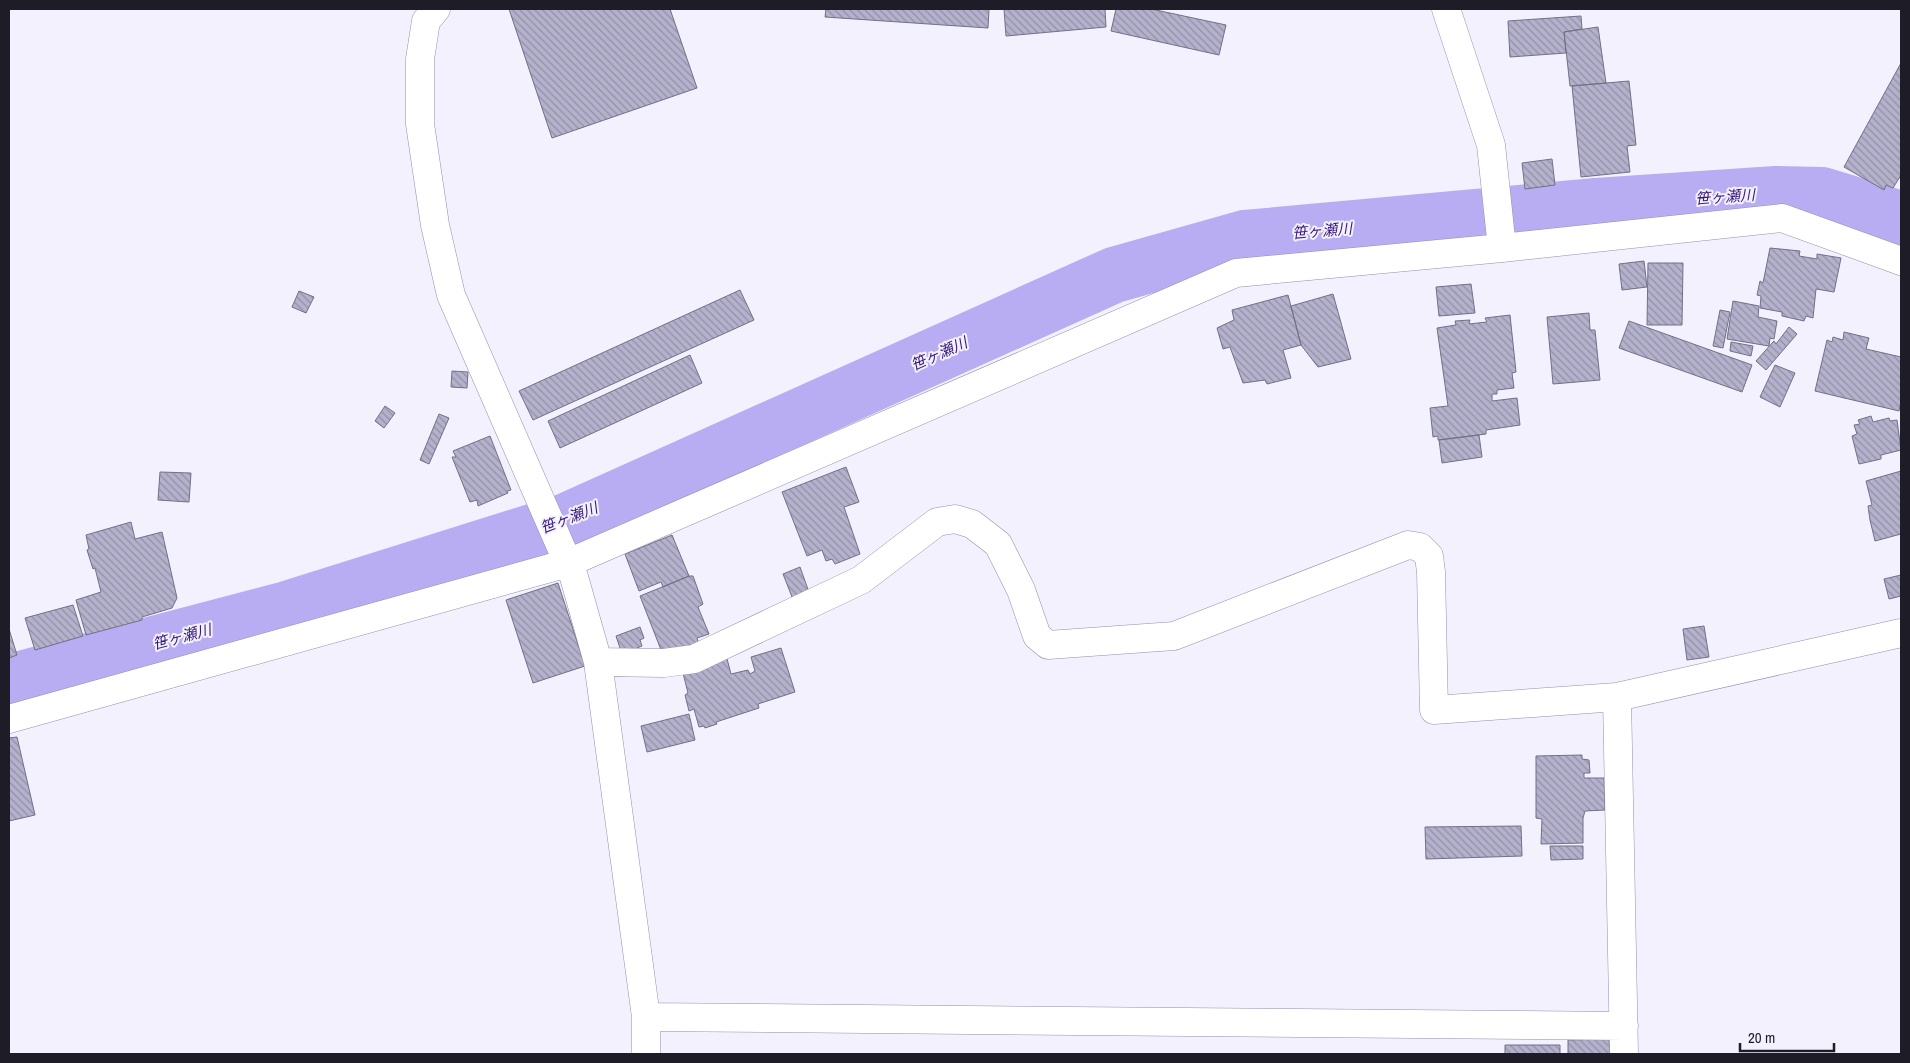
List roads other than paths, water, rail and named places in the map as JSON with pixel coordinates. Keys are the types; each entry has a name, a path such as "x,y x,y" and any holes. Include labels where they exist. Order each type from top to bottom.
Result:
{"street":[{"path":"436,9 426,21 420,59 420,114 437,234 451,295 491,391 574,577 598,662 646,1017 646,1054"},
{"path":"1446,9 1491,145 1501,244"},
{"path":"9,719 565,556 1236,273 1501,244 1782,218 1901,261"},
{"path":"598,662 664,663 694,658 861,580 937,522 955,519 972,524 998,544 1021,590 1037,636 1048,645 1174,636 1408,545 1420,548 1429,556 1434,710 1617,697 1901,633"},
{"path":"1617,697 1624,1054"},
{"path":"646,1017 1624,1026"}],"waterway":[{"name":"笹ヶ瀬川","path":"9,682 287,609 564,522 1114,275 1245,238 1596,206 1776,194 1822,195 1901,219"}]}
